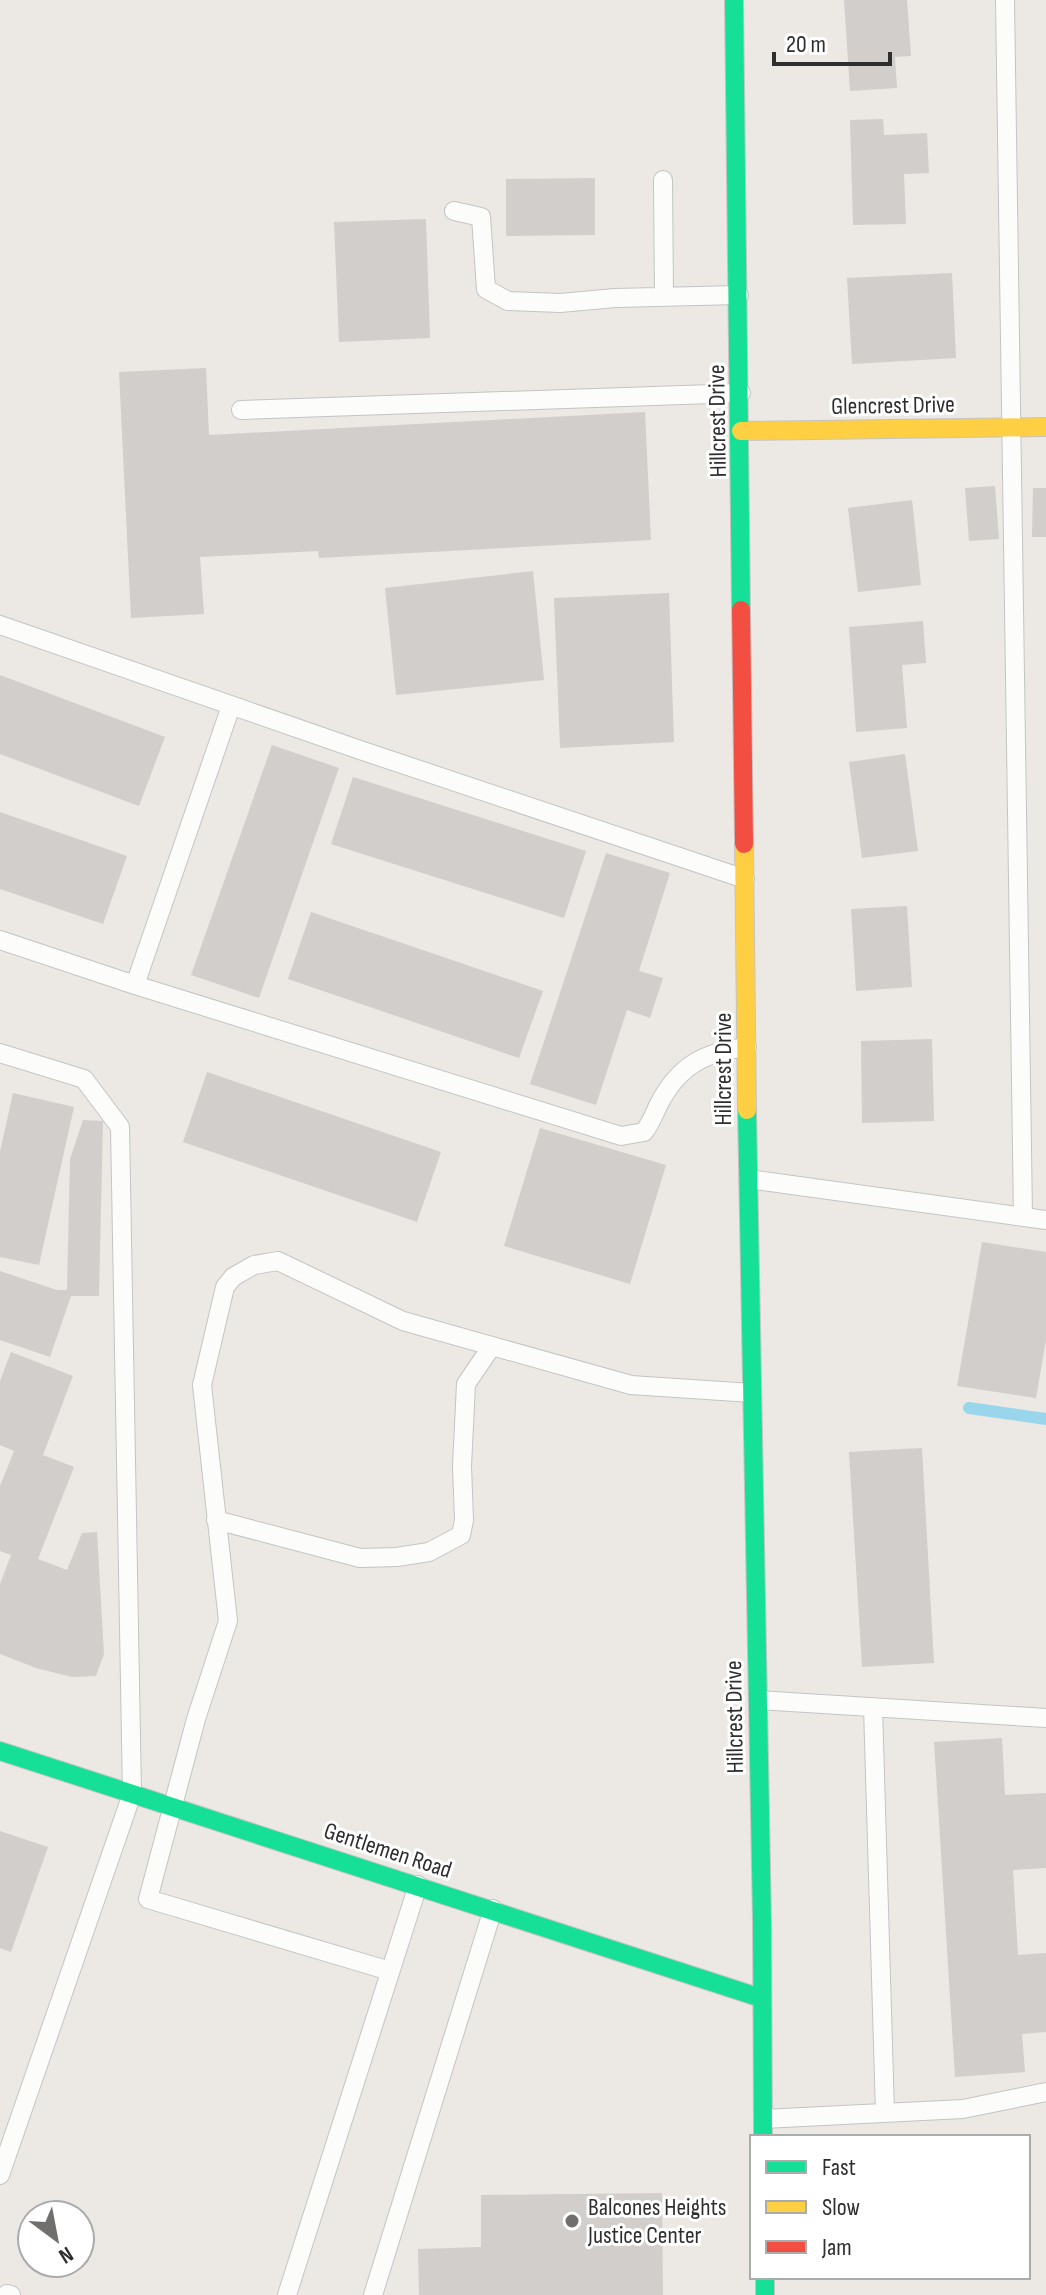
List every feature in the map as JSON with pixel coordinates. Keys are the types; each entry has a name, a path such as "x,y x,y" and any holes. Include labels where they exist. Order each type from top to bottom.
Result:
{"street":[{"name":"Hillcrest Drive","path":"734,0 763,2128"},
{"name":"Glencrest Drive","path":"741,431 1046,427"},
{"name":"Gentlemen Road","path":"0,1751 761,1998"}],"lane":[{"path":"1005,0 1023,1217"},
{"path":"663,180 664,296"},
{"path":"454,211 481,217 486,289 508,301 560,303 739,295"},
{"path":"241,410 741,393"},
{"path":"0,625 745,879"},
{"path":"135,985 231,706"},
{"path":"0,940 621,1136 644,1132 674,1080 692,1062 726,1050 747,1047"},
{"path":"0,1053 84,1079 120,1127 132,1794 0,2175"},
{"path":"748,1179 1046,1220"},
{"path":"390,1971 148,1899 196,1719 228,1621 202,1385 225,1287 233,1277 254,1265 278,1261 403,1321 631,1385 752,1393"},
{"path":"216,1520 360,1558 429,1552 461,1535 464,1520 462,1466 466,1384 492,1346"},
{"path":"758,1700 1046,1718"},
{"path":"873,1707 885,2113"},
{"path":"287,2295 418,1885"},
{"path":"373,2295 493,1909"},
{"path":"763,2128 885,2113 963,2109 1046,2092"}],"building":[{"path":"844,0 907,0 911,56 895,57 897,88 850,91"},
{"path":"883,119 884,135 927,133 929,173 904,174 906,224 853,225 850,120"},
{"path":"595,178 595,235 506,236 506,179"},
{"path":"426,219 430,338 339,342 334,222"},
{"path":"952,273 956,358 852,364 847,278"},
{"path":"206,368 209,435 645,412 651,540 319,558 318,551 200,557 204,614 131,618 119,372"},
{"path":"995,486 999,539 969,541 965,488"},
{"path":"1033,488 1046,488 1046,537 1032,537"},
{"path":"912,500 921,585 858,592 848,508"},
{"path":"533,571 544,680 396,695 385,588"},
{"path":"669,593 674,742 560,748 554,598"},
{"path":"923,621 926,663 902,665 907,728 856,732 849,627"},
{"path":"0,675 165,737 139,806 0,754"},
{"path":"272,745 339,768 259,998 191,975"},
{"path":"905,754 918,851 862,858 849,762"},
{"path":"353,777 586,851 564,918 331,844"},
{"path":"0,812 127,856 103,924 0,889"},
{"path":"606,853 670,873 639,971 663,978 650,1018 627,1010 596,1105 530,1084"},
{"path":"907,906 912,987 856,991 851,909"},
{"path":"311,912 543,991 519,1058 288,979"},
{"path":"932,1039 934,1121 862,1123 861,1041"},
{"path":"207,1072 441,1152 417,1222 183,1142"},
{"path":"13,1093 74,1107 39,1265 0,1257 0,1152"},
{"path":"83,1120 103,1121 99,1296 71,1296 50,1357 0,1340 0,1271 57,1290 67,1290 70,1159"},
{"path":"540,1128 666,1165 630,1284 504,1246"},
{"path":"982,1242 1046,1252 1046,1340 1036,1398 957,1386"},
{"path":"11,1352 73,1376 43,1455 74,1467 38,1559 67,1570 82,1533 97,1532 104,1654 96,1676 72,1677 0,1654 0,1584 11,1555 0,1551 0,1486 14,1451 0,1445 0,1381"},
{"path":"922,1448 934,1663 862,1667 849,1452"},
{"path":"1002,1738 1005,1795 1046,1793 1046,1868 1013,1870 1018,1955 1046,1953 1046,2032 1022,2034 1025,2072 955,2077 934,1742"},
{"path":"0,1831 48,1847 11,1952 0,1948"},
{"name":"Balcones Heights Justice Center","path":"662,2193 663,2295 419,2295 418,2249 481,2247 481,2195"}],"waterway":[{"path":"969,1408 1046,1419"}],"traffic: fast":[{"path":"734,0 741,610"},
{"path":"747,1110 763,2135"},
{"path":"0,1751 761,1998"},
{"path":"765,2279 765,2295"}],"traffic: slow":[{"path":"741,431 1046,427"},
{"path":"744,844 747,1110"}],"traffic: jam":[{"path":"741,610 744,844"}],"place":[{"name":"Balcones Heights Justice Center","path":"572,2221"}]}
